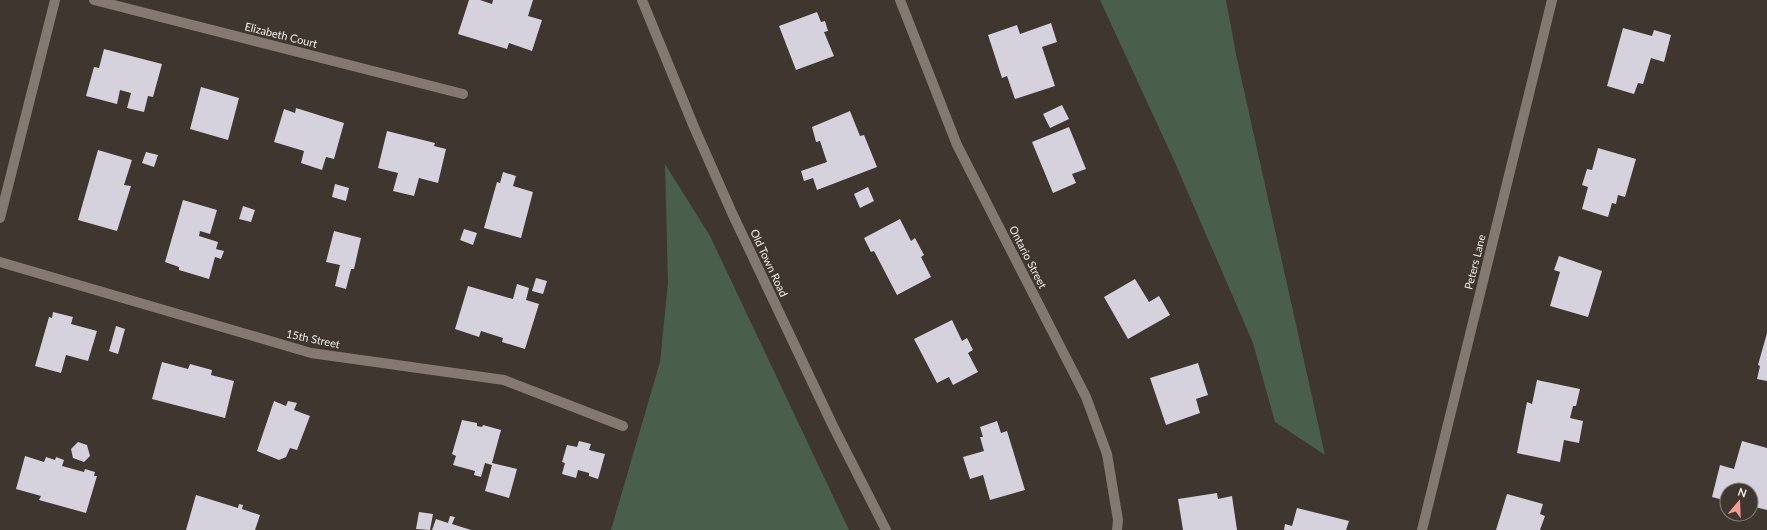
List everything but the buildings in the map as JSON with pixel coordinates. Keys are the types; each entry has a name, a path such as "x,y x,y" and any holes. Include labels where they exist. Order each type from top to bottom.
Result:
{"street":[{"path":"0,218 56,0"},
{"name":"Elizabeth Court","path":"94,0 463,94"},
{"name":"Old Town Road","path":"642,0 694,127 732,213 833,426 886,530"},
{"name":"Ontario Street","path":"900,0 957,146 1086,397 1108,454 1118,520 1117,530"},
{"name":"Peters Lane","path":"1422,530 1552,0"},
{"name":"15th Street","path":"0,262 311,353 504,380 623,426"}],"green space":[{"path":"1100,0 1226,0 1237,59 1325,455 1275,422 1253,343 1172,156"},
{"path":"665,164 710,236 849,530 611,530 660,362 668,283"}]}
